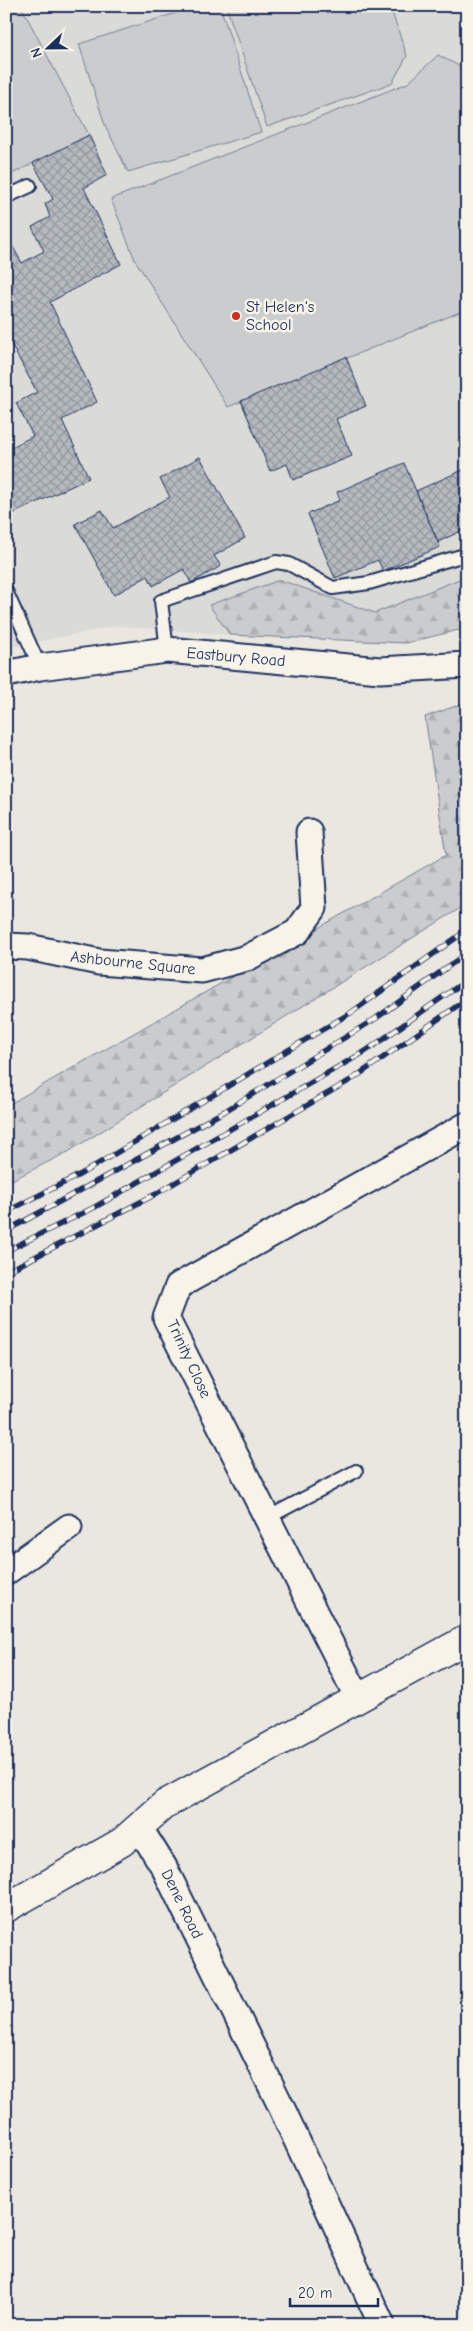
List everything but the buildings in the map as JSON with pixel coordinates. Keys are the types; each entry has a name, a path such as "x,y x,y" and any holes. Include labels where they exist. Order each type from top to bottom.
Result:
{"street":[{"name":"Eastbury Road","path":"6,674 40,667 167,650 380,670 467,665"},
{"name":"Ashbourne Square","path":"6,946 28,947 99,962 202,970 247,958 297,932 314,908 309,832"},
{"name":"Trinity Close","path":"358,1698 166,1318 178,1286 467,1125"},
{"path":"6,1572 69,1527"},
{"path":"6,1908 122,1842 165,1804 467,1639"},
{"name":"Dene Road","path":"139,1827 164,1867 275,2094 382,2325"}],"lane":[{"path":"6,197 30,186"},
{"path":"167,650 161,601 276,562 289,564 333,588 369,582 461,556"},
{"path":"6,591 40,667"},
{"path":"267,1518 356,1471"}],"shaded area":[{"name":"St Helen's School","path":"6,6 467,6 467,628 406,643 230,635 117,626 6,648"}],"green space":[{"path":"6,6 21,6 89,135 6,177"},
{"path":"198,6 220,6 261,132 128,172 105,125 79,44"},
{"path":"226,6 390,6 407,56 392,83 267,127"},
{"path":"438,55 459,66 467,75 467,309 228,407 135,260 111,199 408,83"},
{"path":"467,576 467,628 406,643 230,635 209,605 280,580 375,613"},
{"path":"467,702 467,904 68,1152 6,1183 6,1106 446,855 425,717"}],"railway":[{"path":"6,1212 81,1174 352,1012 467,930"},
{"path":"6,1231 225,1111 375,1019 467,953"},
{"path":"6,1251 95,1207 366,1051 467,980"},
{"path":"6,1272 152,1196 354,1078 467,999"}],"place":[{"name":"St Helen's School","path":"236,316"}]}
